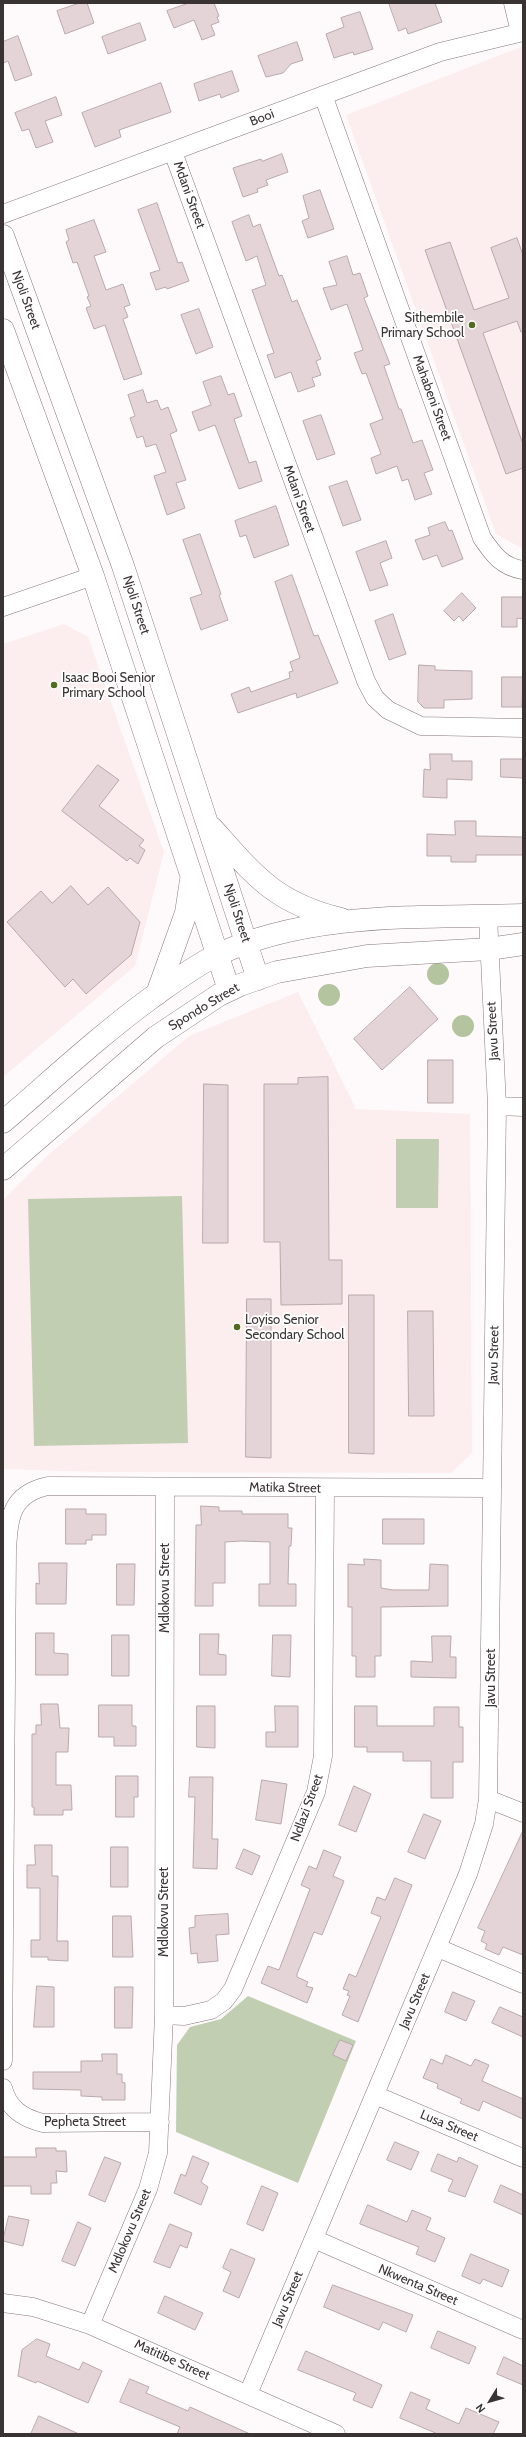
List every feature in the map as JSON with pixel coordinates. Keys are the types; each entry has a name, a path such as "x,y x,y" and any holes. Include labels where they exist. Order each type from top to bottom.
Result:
{"main road":[{"name":"Njoli Street","path":"3,236 123,566 258,979"},
{"path":"3,330 93,576 229,990"},
{"path":"207,823 250,870 278,895 312,912 348,921"},
{"path":"157,994 186,913 191,877"},
{"path":"3,1122 108,1031 157,994 217,955 247,944 295,931 348,921 523,915"},
{"name":"Spondo Street","path":"3,1169 156,1037 229,990 258,979 314,964 367,956 489,949 523,944"}],"street":[{"path":"513,3 522,32"},
{"name":"Booi","path":"3,214 440,52 522,32"},
{"name":"Mahabeni Street","path":"323,95 482,538 500,561 506,565 523,570"},
{"name":"Mdani Street","path":"173,152 336,601 366,682 375,698 388,710 421,726 523,728"},
{"path":"3,606 93,576"},
{"name":"Javu Street","path":"248,2394 438,1948 470,1868 484,1824 488,1799 497,1106 488,916"},
{"path":"497,1106 523,1107"},
{"name":"Matika Street","path":"3,2061 8,1528 13,1510 30,1491 48,1486 165,1486 325,1489 492,1488"},
{"name":"Mdlokovu Street","path":"90,2324 148,2189 158,2153 164,2015 165,1486"},
{"name":"Ndlazi Street","path":"164,2015 184,2016 204,2012 218,2006 228,1997 256,1939 316,1792 323,1756 325,1489"},
{"path":"488,1799 523,1813"},
{"path":"438,1948 523,1984"},
{"name":"Pepheta Street","path":"3,2088 5,2097 16,2111 37,2122 160,2122"},
{"name":"Lusa Street","path":"375,2095 523,2158"},
{"name":"Nkwenta Street","path":"314,2239 523,2330"},
{"name":"Matitibe Street","path":"3,2303 32,2307 90,2324 336,2434"}],"shaded area":[{"name":"Sithembile Primary School","path":"523,47 523,549 496,534 346,115"},
{"path":"64,624 88,637 164,852 135,966 3,1077 3,644"},
{"name":"Loyiso Senior Secondary School","path":"298,992 356,1109 470,1114 472,1453 451,1473 99,1472 3,1469 3,1200 46,1157 189,1036"}],"green space":[{"path":"438,963 442,964 448,970 448,978 442,984 438,985 434,984 428,978 427,974 428,970 434,964"},
{"path":"329,984 333,985 339,991 339,999 333,1005 329,1006 325,1005 319,999 318,995 319,991 325,985"},
{"path":"463,1015 467,1016 473,1022 473,1030 467,1036 463,1037 459,1036 453,1030 452,1026 453,1022 459,1016"},
{"path":"396,1139 439,1139 438,1208 396,1208"},
{"path":"182,1196 188,1443 34,1446 28,1199"},
{"path":"248,1996 356,2041 298,2183 176,2132 177,2045 190,2027 221,2019"}],"building":[{"path":"80,3 87,3 94,23 65,34 57,11"},
{"path":"189,3 214,3 219,16 217,17 219,22 211,25 215,35 202,40 194,20 174,28 167,11"},
{"path":"389,3 435,3 442,22 408,34 406,28 399,31"},
{"path":"360,12 373,49 354,55 353,52 334,58 326,34 344,27 341,18"},
{"path":"140,23 146,40 108,54 102,37"},
{"path":"18,36 32,75 15,81 8,61 3,63 3,42"},
{"path":"297,42 303,60 291,64 283,73 266,77 258,56"},
{"path":"232,71 239,91 221,98 220,94 199,101 194,84"},
{"path":"161,83 171,112 119,130 121,137 95,147 82,113"},
{"path":"56,97 62,115 45,121 53,142 36,148 29,129 22,131 15,113"},
{"path":"282,154 288,172 266,180 268,185 257,189 258,192 243,197 233,168 261,159 262,161"},
{"path":"320,190 334,229 308,238 302,221 309,218 303,196"},
{"path":"157,203 178,263 182,262 189,281 167,289 166,287 156,290 150,273 160,270 138,210"},
{"path":"249,215 253,227 260,224 279,276 282,275 292,302 297,300 321,359 316,361 321,375 312,378 315,386 298,392 291,372 275,378 267,355 274,353 252,290 266,285 257,256 246,261 232,222"},
{"path":"94,220 106,252 94,256 106,290 123,284 130,305 124,307 128,317 123,319 142,374 124,380 105,325 94,329 86,308 91,306 87,297 89,296 77,262 73,263 66,242 69,240 66,230"},
{"path":"517,238 523,255 523,332 521,332 517,321 483,333 523,444 523,468 506,474 425,250 450,242 474,310 509,298 491,248"},
{"path":"347,256 353,275 360,273 368,296 364,298 390,364 384,366 399,409 401,409 413,443 422,440 433,470 424,473 432,494 415,500 408,479 402,481 397,466 376,474 371,458 381,454 370,424 383,419 366,373 362,374 354,353 363,350 347,304 331,310 323,288 337,285 329,262"},
{"path":"199,309 213,347 196,354 181,315"},
{"path":"221,376 228,395 234,393 242,416 234,419 249,463 256,461 262,481 239,489 215,425 199,431 192,412 211,405 203,382"},
{"path":"143,390 147,403 157,400 161,410 168,407 177,431 170,434 186,480 176,483 185,508 167,515 154,476 166,472 156,444 146,447 143,436 137,438 130,418 135,416 128,395"},
{"path":"321,415 335,454 317,460 303,421"},
{"path":"347,481 361,520 343,526 329,487"},
{"path":"276,506 289,545 254,558 246,535 240,537 235,521"},
{"path":"445,522 449,531 452,530 463,559 442,567 437,555 423,560 415,540 430,535 428,528"},
{"path":"200,534 221,594 219,595 228,620 201,630 190,598 202,594 183,540"},
{"path":"386,541 392,558 380,563 388,585 370,591 356,552"},
{"path":"292,575 314,636 318,635 338,683 297,698 296,693 238,713 231,694 249,687 251,692 290,678 289,672 293,671 290,662 300,658 275,582"},
{"path":"462,593 476,608 463,621 459,616 454,621 444,611"},
{"path":"502,597 523,597 523,619 517,618 517,627 502,627"},
{"path":"393,614 406,654 389,660 375,621"},
{"path":"419,665 435,666 435,670 472,671 472,699 444,700 444,708 424,708 418,702"},
{"path":"502,677 523,677 522,707 502,707"},
{"path":"430,754 452,754 452,761 472,761 472,780 447,779 447,798 423,797 424,769 430,770"},
{"path":"501,759 523,759 523,778 501,777"},
{"path":"98,765 119,780 99,806 144,840 139,846 145,850 138,864 130,858 127,861 62,811"},
{"path":"455,821 476,821 476,836 523,837 523,855 476,855 476,862 451,862 451,856 427,856 427,834 455,835"},
{"path":"71,886 88,905 108,887 140,922 131,955 86,994 73,979 65,987 7,922 41,891 52,903"},
{"path":"410,987 438,1019 382,1070 354,1039"},
{"path":"428,1060 453,1060 453,1103 428,1103"},
{"path":"328,1077 329,1260 342,1260 342,1304 281,1305 280,1242 264,1242 264,1084 298,1084 298,1078"},
{"path":"204,1084 228,1085 228,1243 203,1243"},
{"path":"349,1295 374,1295 374,1454 349,1453"},
{"path":"247,1299 271,1299 271,1458 246,1457"},
{"path":"408,1311 433,1311 434,1416 409,1416"},
{"path":"201,1506 219,1507 219,1511 242,1511 242,1514 288,1514 288,1528 292,1528 291,1546 289,1546 288,1584 296,1584 296,1606 259,1606 259,1584 270,1584 270,1542 241,1541 225,1542 225,1583 213,1583 213,1606 195,1606 196,1525 201,1525"},
{"path":"66,1509 86,1509 86,1514 106,1514 106,1535 92,1535 92,1540 86,1540 86,1544 66,1544"},
{"path":"383,1519 424,1519 424,1544 383,1544"},
{"path":"364,1559 381,1560 381,1588 393,1590 429,1590 430,1564 448,1565 448,1606 381,1607 381,1656 375,1656 375,1677 356,1677 356,1656 352,1656 352,1607 348,1607 348,1564 364,1565"},
{"path":"39,1563 67,1563 66,1604 36,1604 36,1583 39,1584"},
{"path":"117,1564 135,1564 134,1605 117,1605"},
{"path":"36,1633 54,1633 54,1653 68,1654 68,1675 36,1675"},
{"path":"200,1634 219,1634 218,1654 226,1655 226,1675 200,1675"},
{"path":"112,1635 129,1635 129,1676 112,1676"},
{"path":"273,1635 291,1635 290,1677 272,1676"},
{"path":"432,1636 451,1636 450,1657 456,1657 456,1678 411,1677 411,1661 432,1662"},
{"path":"41,1704 58,1704 60,1728 69,1728 68,1752 56,1752 56,1785 71,1785 72,1810 63,1810 63,1815 34,1815 34,1807 32,1807 32,1734 36,1734 36,1725 41,1725"},
{"path":"99,1705 132,1705 132,1726 136,1726 136,1746 114,1746 114,1737 99,1737"},
{"path":"197,1706 215,1706 215,1748 197,1747"},
{"path":"275,1706 298,1706 298,1747 266,1747 266,1732 275,1732"},
{"path":"355,1706 377,1706 377,1726 434,1726 434,1707 459,1707 459,1727 463,1727 463,1762 453,1762 453,1798 431,1798 431,1761 403,1761 403,1752 367,1752 367,1747 355,1747"},
{"path":"116,1776 138,1776 138,1797 134,1797 134,1817 116,1817"},
{"path":"190,1777 213,1777 212,1839 218,1839 217,1869 193,1868 195,1797 189,1797"},
{"path":"262,1780 287,1784 281,1824 256,1820"},
{"path":"354,1786 371,1794 356,1832 339,1825"},
{"path":"424,1814 441,1821 425,1859 408,1852"},
{"path":"523,1831 523,1955 503,1947 499,1955 485,1949 487,1944 481,1941 485,1931 478,1928"},
{"path":"35,1845 52,1845 52,1876 58,1876 57,1941 68,1941 68,1961 48,1960 48,1957 31,1957 31,1940 40,1940 40,1888 27,1888 27,1865 35,1865"},
{"path":"111,1847 128,1847 128,1887 111,1887"},
{"path":"244,1849 260,1856 252,1875 236,1868"},
{"path":"324,1850 341,1857 333,1876 344,1881 322,1935 314,1932 297,1974 297,1977 308,1982 306,1986 313,1988 307,2003 261,1983 268,1966 279,1970 310,1889 301,1885 309,1866 316,1869"},
{"path":"395,1878 412,1885 358,2022 342,2015 350,1996 347,1995 349,1991 343,1989 349,1974 356,1977 381,1917 371,1913 377,1897 385,1900"},
{"path":"228,1914 229,1934 216,1935 218,1961 198,1963 197,1953 191,1954 189,1928 195,1927 195,1916"},
{"path":"113,1916 131,1916 133,1957 113,1957"},
{"path":"37,1986 54,1987 54,2027 34,2027"},
{"path":"115,1987 133,1987 132,2028 115,2028"},
{"path":"453,1992 475,2001 466,2021 445,2012"},
{"path":"500,2007 523,2017 523,2037 492,2023"},
{"path":"340,2040 353,2045 346,2061 333,2055"},
{"path":"102,2054 117,2054 117,2074 122,2074 122,2082 125,2083 125,2100 102,2100 102,2097 81,2096 81,2090 33,2089 33,2072 81,2072 81,2061 102,2061"},
{"path":"446,2055 471,2066 475,2059 489,2065 482,2081 523,2099 523,2119 483,2101 479,2111 460,2103 462,2099 437,2088 438,2084 423,2078 431,2059 442,2064"},
{"path":"395,2142 419,2152 411,2170 387,2160"},
{"path":"36,2148 56,2148 56,2151 66,2151 67,2172 56,2171 57,2183 51,2183 51,2194 31,2194 31,2186 3,2186 3,2157 36,2157"},
{"path":"438,2154 457,2162 459,2157 478,2166 465,2197 448,2191 453,2180 431,2171"},
{"path":"193,2156 209,2163 201,2182 208,2187 201,2205 174,2193 181,2174 185,2176"},
{"path":"105,2157 121,2163 105,2202 89,2195"},
{"path":"501,2185 523,2195 523,2215 494,2202"},
{"path":"262,2186 278,2193 263,2231 247,2224"},
{"path":"368,2205 407,2222 412,2210 431,2218 426,2230 445,2238 435,2262 416,2254 419,2247 360,2224"},
{"path":"9,2216 29,2220 23,2246 3,2241"},
{"path":"78,2222 91,2228 75,2266 62,2261"},
{"path":"170,2224 192,2233 187,2248 180,2245 170,2268 154,2262"},
{"path":"231,2249 255,2259 239,2298 223,2291 231,2272 223,2268"},
{"path":"471,2254 509,2270 502,2287 483,2279 480,2284 462,2276"},
{"path":"333,2285 413,2315 406,2332 383,2322 379,2330 324,2307"},
{"path":"165,2296 203,2313 195,2330 158,2313"},
{"path":"438,2331 476,2347 469,2364 431,2348"},
{"path":"37,2339 50,2344 46,2356 79,2370 83,2362 102,2371 88,2403 37,2381 36,2383 18,2376 22,2350"},
{"path":"306,2351 382,2385 372,2408 353,2400 356,2393 298,2370"},
{"path":"504,2357 523,2366 523,2385 497,2374"},
{"path":"130,2379 149,2387 146,2393 188,2411 190,2407 250,2434 177,2434 180,2427 120,2402"},
{"path":"411,2392 430,2400 426,2409 459,2424 466,2408 499,2422 493,2434 438,2434 400,2418"},
{"path":"39,2416 79,2434 31,2434"}],"place":[{"name":"Sithembile Primary School","path":"472,325"},
{"name":"Isaac Booi Senior Primary School","path":"54,685"},
{"name":"Loyiso Senior Secondary School","path":"237,1327"}]}
